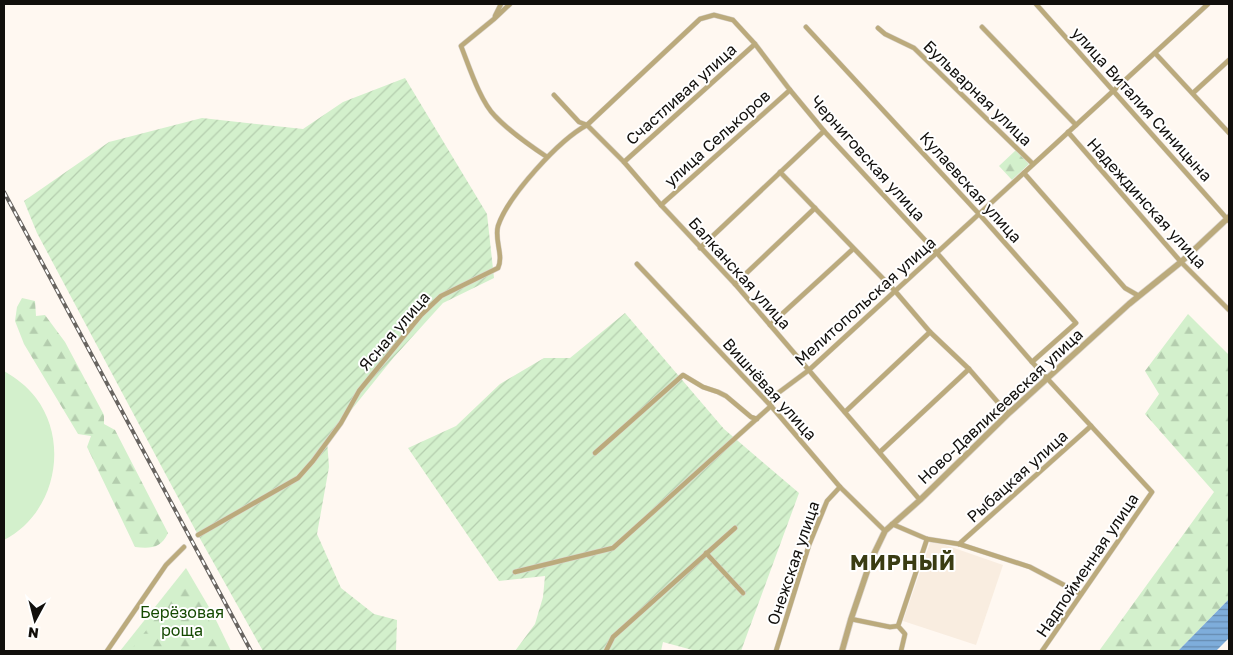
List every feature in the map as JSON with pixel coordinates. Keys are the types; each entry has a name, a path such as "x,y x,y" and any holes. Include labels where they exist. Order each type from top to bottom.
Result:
{"street":[{"path":"494,19 501,4"},
{"path":"510,4 461,46 476,86 494,116 526,143 548,157"},
{"name":"улица Виталия Синицына","path":"1036,4 1228,219"},
{"name":"Мелитопольская улица","path":"515,572 613,548 771,406 774,396 809,370 1208,4"},
{"name":"Черниговская улица","path":"700,20 714,15 733,20 755,44 824,131 937,253 1032,362 1152,492"},
{"name":"Ясная улица","path":"198,535 298,478 341,423 359,391 421,315 441,296 498,268 501,262 497,229 504,211 548,157 576,131 587,125 700,20"},
{"name":"Надеждинская улица","path":"982,27 1076,125"},
{"name":"Кулаевская улица","path":"806,28 980,215 1076,323 1032,362"},
{"name":"Бульварная улица","path":"878,28 885,34 914,48 1033,164"},
{"name":"Счастливая улица","path":"624,162 755,44"},
{"path":"1155,53 1228,130"},
{"path":"1193,93 1229,60"},
{"name":"улица Селькоров","path":"660,205 790,90"},
{"name":"Балканская улица","path":"554,95 579,122 587,125 624,162 660,205 735,284 920,500"},
{"path":"700,248 824,131"},
{"name":"Надеждинская улица","path":"1068,132 1181,262 1229,310"},
{"path":"780,172 895,292 930,332 969,369 1008,414"},
{"name":"Бульварная улица","path":"1024,173 1125,288 1139,296"},
{"path":"735,284 815,208"},
{"name":"Ново-Давликеевская улица","path":"842,651 871,560 885,531 920,500 1008,414 1228,219"},
{"path":"770,324 853,249"},
{"name":"Вишнёвая улица","path":"636,264 771,406 840,487 885,531"},
{"path":"844,412 930,332"},
{"path":"880,452 969,369"},
{"path":"595,453 683,375 704,387 726,396 751,417 757,419"},
{"name":"Рыбацкая улица","path":"959,544 1091,426"},
{"name":"Онежская улица","path":"776,651 816,527 827,501 840,487"},
{"name":"Надпойменная улица","path":"1042,651 1152,492"},
{"name":"Рыбацкая улица","path":"892,524 927,539 959,544 1030,567 1081,594"},
{"path":"606,651 613,637 735,528"},
{"path":"898,626 927,539"},
{"path":"107,651 166,565 184,548"},
{"path":"706,553 743,592"},
{"path":"851,620 890,627 898,626"},
{"path":"898,626 905,634 901,651"}],"shaded area":[{"path":"931,540 1003,565 976,645 903,621"}],"green space":[{"path":"405,78 487,214 494,278 443,303 394,357 327,440 329,467 317,534 341,588 374,614 397,620 396,651 263,651 198,535 37,233 24,201 109,142 202,118 303,129 343,102"},
{"path":"1016,150 1029,164 1012,180 999,166"},
{"path":"22,298 35,301 36,316 45,315 65,342 104,415 104,424 115,430 168,533 159,545 146,548 135,547 87,447 91,436 78,434 24,344 15,321 17,307"},
{"path":"625,313 724,429 799,493 741,651 696,651 663,642 661,651 515,651 535,624 543,597 545,576 499,581 408,448 456,426 500,384 544,358 570,358"},
{"path":"1188,314 1229,355 1229,599 1178,651 1099,651 1214,492 1145,414 1159,394 1145,371"},
{"path":"4,371 13,376 36,398 46,416 53,436 54,456 52,476 46,496 35,513 21,528 4,540"},
{"name":"Берёзовая роща","path":"186,568 213,614 231,651 120,651"},
{"name":"Берёзовая роща","path":"188,577 224,651 130,651"}],"water":[{"path":"1229,599 1229,638 1216,651 1178,651"}],"railway":[{"path":"4,192 251,651"}],"district":[{"name":"МИРНЫЙ","path":"903,562"}]}
